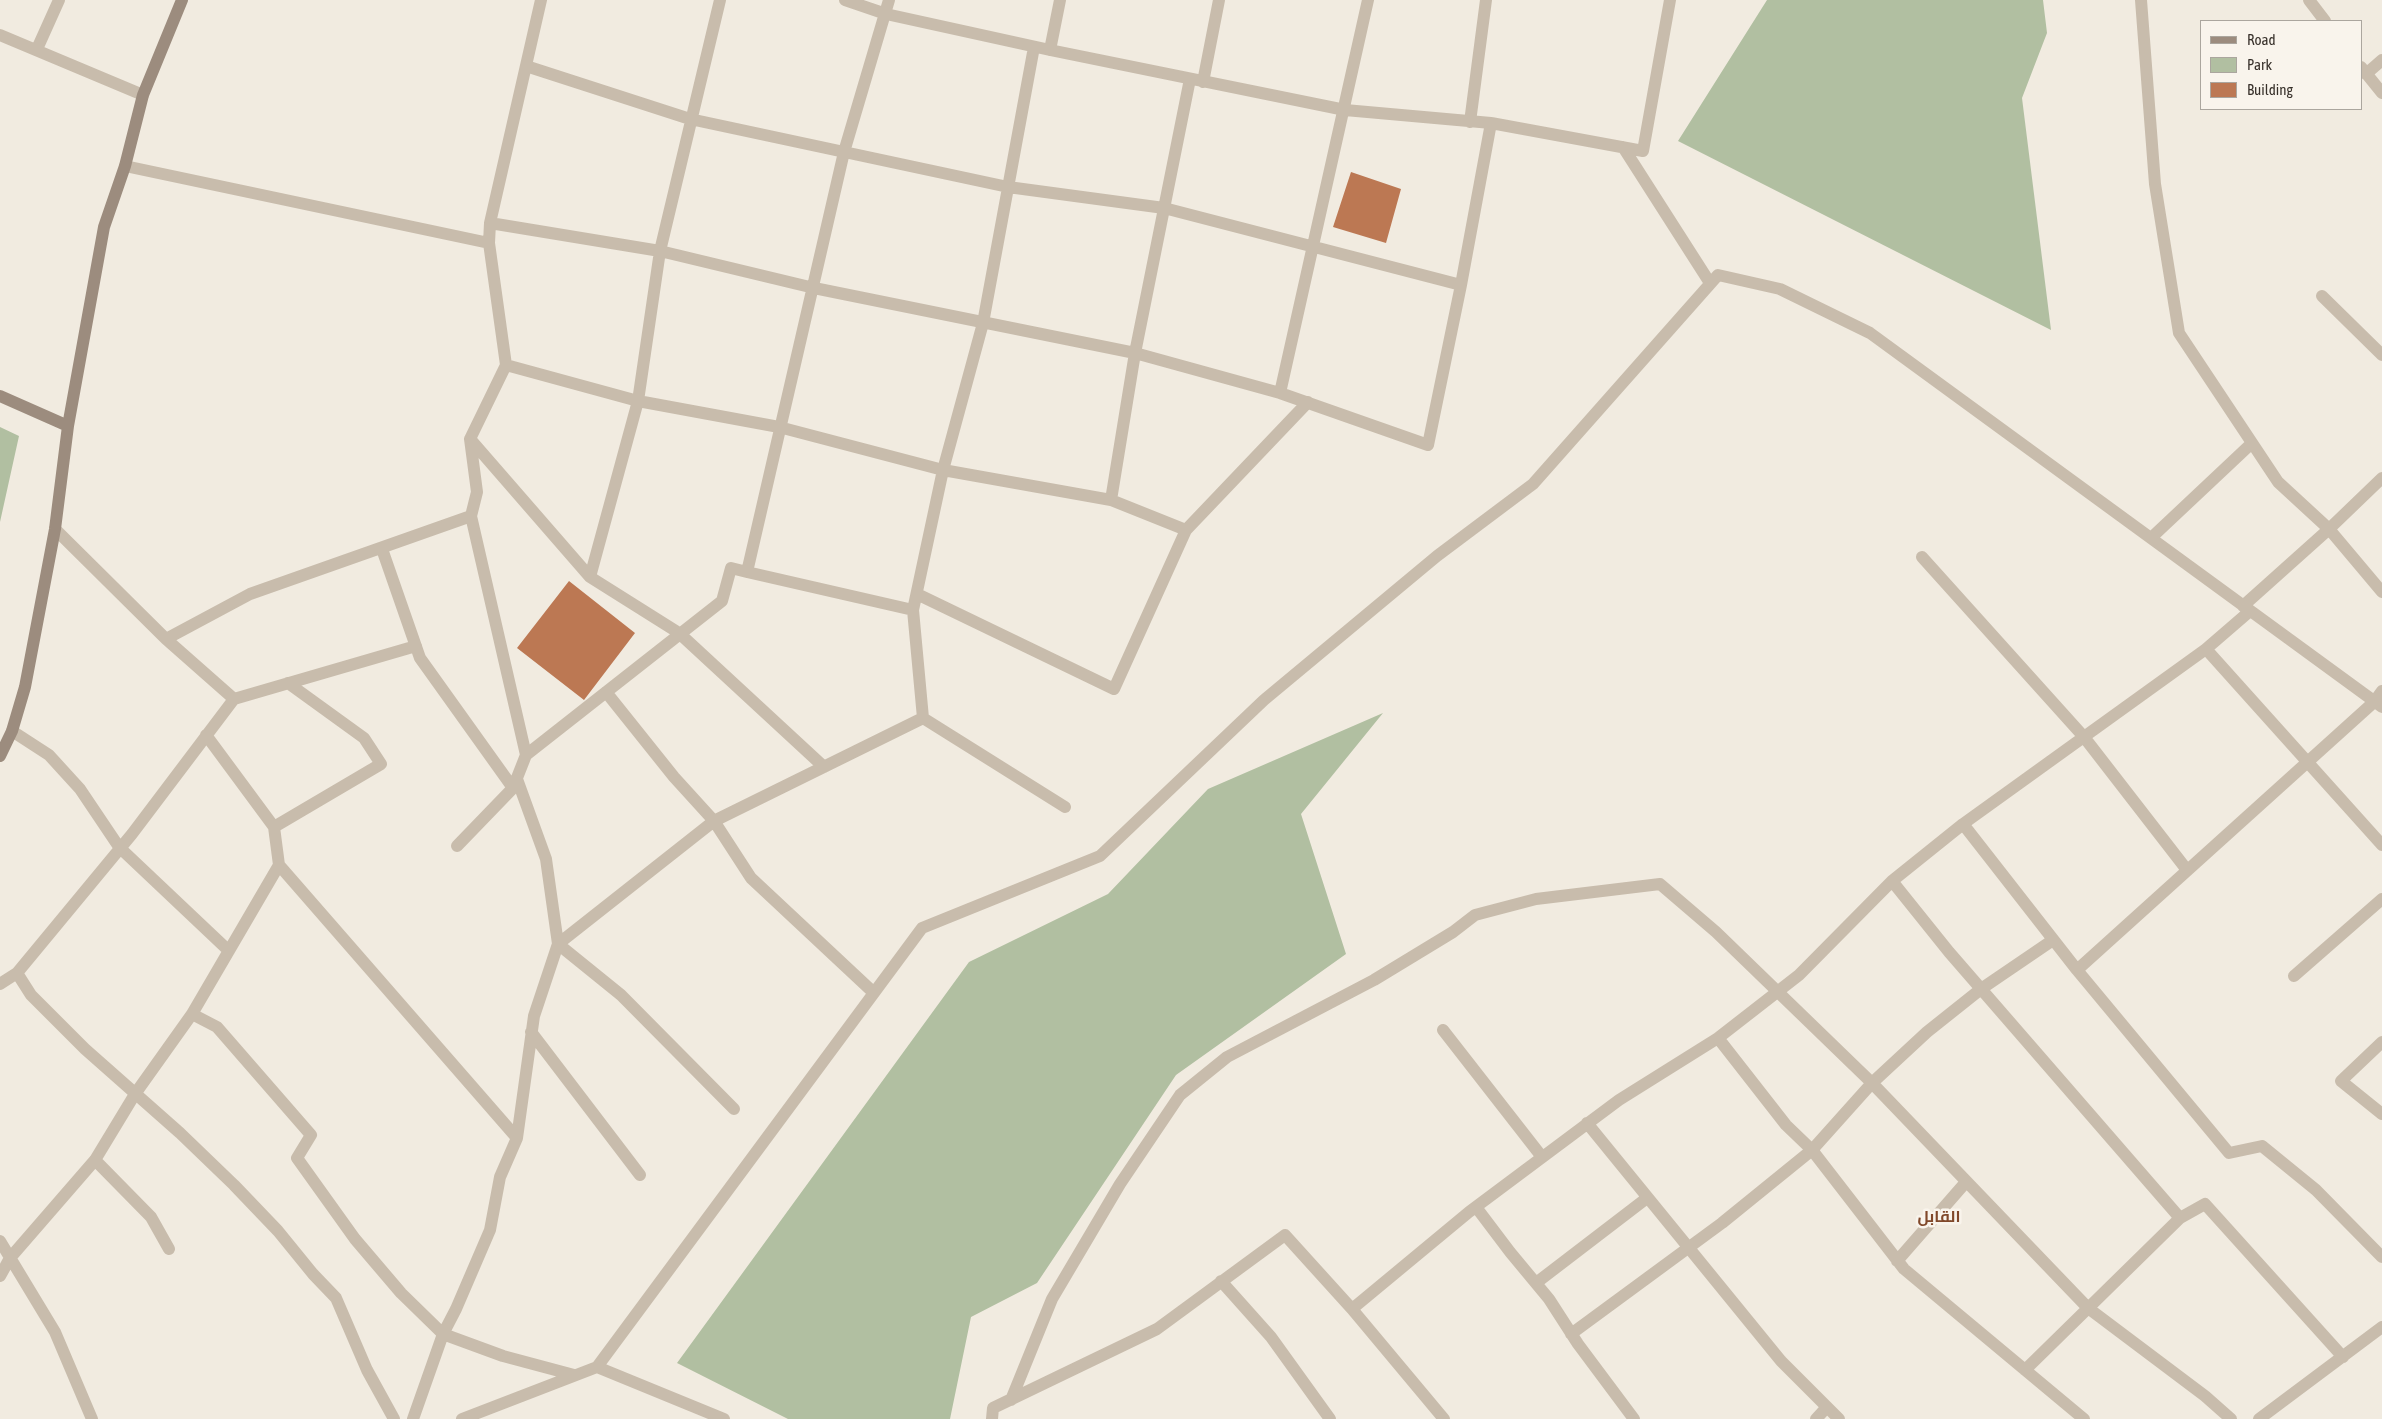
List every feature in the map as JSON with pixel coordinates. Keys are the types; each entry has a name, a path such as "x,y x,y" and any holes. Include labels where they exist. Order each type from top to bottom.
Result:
{"street":[{"path":"38,49 59,0"},
{"path":"0,756 12,731 25,688 55,529 68,426 104,227 125,166 143,95 182,0"},
{"path":"526,755 472,516 477,492 470,439 506,365 489,243 490,223 541,0"},
{"path":"590,577 638,401 660,252 690,119 720,0"},
{"path":"845,0 886,14 1034,47 1345,110 1491,124 1643,151 1670,0"},
{"path":"747,572 844,152 889,0"},
{"path":"1050,50 1060,0"},
{"path":"1203,82 1218,0"},
{"path":"1280,393 1345,110 1368,0"},
{"path":"1470,122 1486,0"},
{"path":"2142,0 2155,184 2179,333 2278,482 2329,530 2382,592"},
{"path":"2309,0 2324,20"},
{"path":"0,35 38,49 143,95"},
{"path":"923,718 913,610 943,470 983,322 1034,47"},
{"path":"2382,60 2364,70 2382,93"},
{"path":"526,66 690,119 1008,188 1164,208 1461,285"},
{"path":"1111,500 1135,353 1190,79"},
{"path":"490,223 660,252 814,288 1135,353 1280,393 1428,445 1461,285 1491,124"},
{"path":"1623,147 1710,284"},
{"path":"125,166 489,243"},
{"path":"462,1419 597,1367 922,928 1100,856 1264,700 1437,556 1533,484 1718,275 1780,289 1870,333 2378,705"},
{"path":"2322,296 2382,355"},
{"path":"506,365 638,401 779,427 943,470 1111,500 1186,530"},
{"path":"0,396 68,426"},
{"path":"916,594 1114,689 1186,530 1308,402"},
{"path":"470,439 590,577 679,633 824,767"},
{"path":"2151,538 2252,443"},
{"path":"1352,1309 1476,1207 1618,1100 1718,1038 1799,975 1892,881 1963,824 2206,649 2382,478"},
{"path":"166,639 250,594 472,516"},
{"path":"55,529 166,639 234,699"},
{"path":"382,549 420,658 515,784 546,859 558,944 534,1016 517,1138 500,1177 490,1230 456,1309 443,1334 413,1419"},
{"path":"1922,557 2084,737 2187,870"},
{"path":"457,846 515,784 526,755 679,633 722,602 732,568 913,610"},
{"path":"0,984 17,973 119,847 234,699 416,646"},
{"path":"2206,649 2382,846"},
{"path":"274,827 380,764 364,738 288,683"},
{"path":"2077,970 2307,762 2378,705 2382,691"},
{"path":"606,692 674,777 714,821 751,878 874,993"},
{"path":"558,944 714,821 923,718"},
{"path":"923,718 1065,807"},
{"path":"12,731 49,755 80,789 119,847 229,951"},
{"path":"206,736 274,827 279,865 517,1138"},
{"path":"1963,824 2077,970 2229,1153 2262,1146 2316,1190 2382,1257"},
{"path":"0,1276 10,1258 95,1160 135,1094 192,1014 279,865"},
{"path":"1892,881 1981,989 2180,1218"},
{"path":"1010,1400 1052,1299 1120,1184 1180,1095 1227,1057 1374,980 1454,932 1475,914 1536,899 1660,884 1716,932 1872,1083 2088,1308 2205,1396 2231,1419"},
{"path":"2294,976 2382,899"},
{"path":"1571,1334 1688,1248 1812,1150 1872,1083 1927,1032 1981,989 2053,940"},
{"path":"558,944 621,995 734,1109"},
{"path":"17,973 38,1002 85,1050 180,1133 234,1185 278,1230 313,1274 336,1298 367,1370 394,1419"},
{"path":"192,1014 217,1027 311,1135 297,1158 355,1239 401,1292 443,1334 503,1356 574,1375"},
{"path":"1443,1030 1542,1157"},
{"path":"532,1032 640,1175"},
{"path":"1718,1038 1786,1125 1812,1150 1904,1269 2084,1419"},
{"path":"2382,1042 2340,1081 2382,1114"},
{"path":"1587,1124 1781,1361 1839,1419"},
{"path":"95,1160 151,1217 170,1249"},
{"path":"1897,1261 1966,1182"},
{"path":"1536,1283 1647,1198"},
{"path":"2025,1370 2180,1218 2205,1204 2343,1357"},
{"path":"1476,1207 1536,1283 1634,1419"},
{"path":"992,1419 993,1408 1157,1329 1284,1235 1352,1309 1444,1419"},
{"path":"0,1241 55,1332 92,1419"},
{"path":"1221,1281 1271,1338 1330,1419"},
{"path":"2260,1419 2382,1327"},
{"path":"597,1367 724,1419"},
{"path":"1816,1419 1827,1407"}],"green space":[{"path":"1767,0 2043,0 2047,33 2022,98 2051,330 1678,141"},
{"path":"0,427 19,436 0,522"},
{"path":"1383,713 1301,814 1346,954 1176,1075 1037,1283 971,1317 950,1419 788,1419 677,1363 969,962 1108,894 1208,789"}],"building":[{"path":"1351,172 1401,189 1386,243 1333,227"},
{"path":"569,581 635,633 584,700 517,648"}],"district":[{"name":"القابل","path":"1939,1217"}]}
